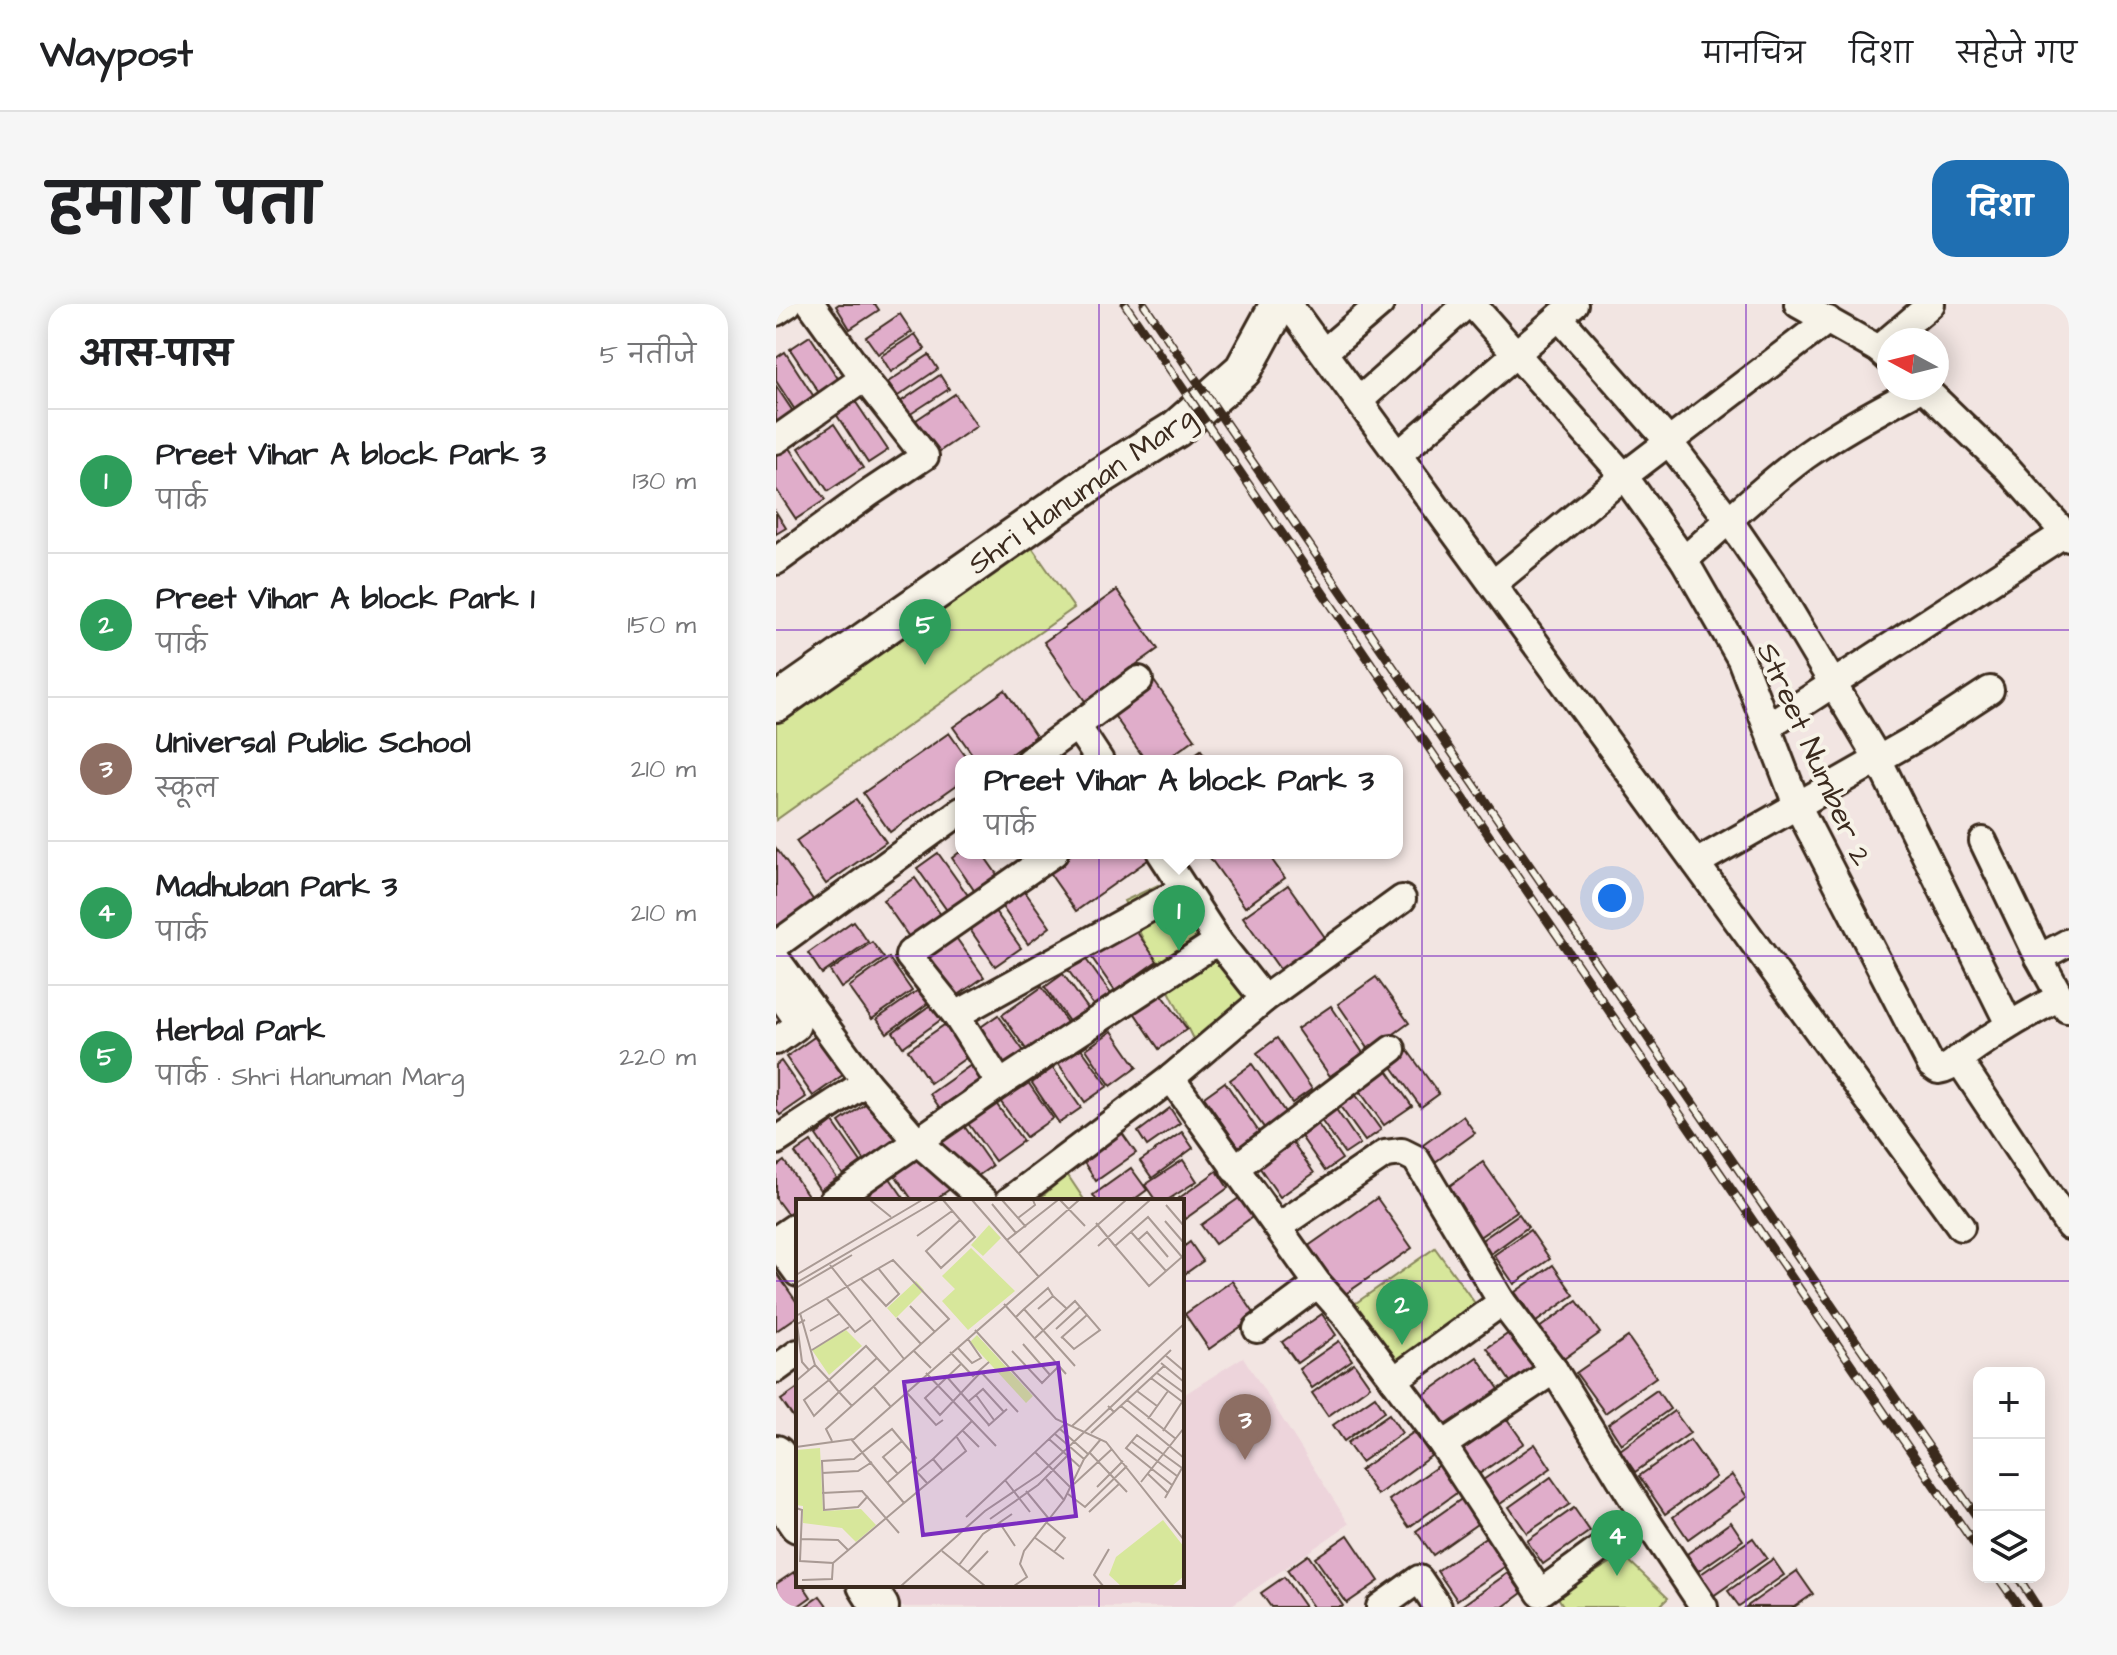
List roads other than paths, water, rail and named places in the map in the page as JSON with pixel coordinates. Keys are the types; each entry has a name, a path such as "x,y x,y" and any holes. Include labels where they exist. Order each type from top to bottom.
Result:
{"street":[{"path":"776,312 788,304"},
{"path":"776,561 925,456 811,304"},
{"name":"Shri Hanuman Marg","path":"776,703 1099,477 1176,429 1243,370 1279,304"},
{"path":"1288,304 1961,1227"},
{"path":"1324,352 1380,304"},
{"path":"1360,400 1470,304"},
{"name":"Street Number 2","path":"1470,304 1624,476 1684,560 1741,659 1797,805 1931,1065 1938,1070 1946,1070 1958,1059"},
{"path":"1798,304 1877,350"},
{"path":"1908,328 1931,304"},
{"path":"1399,454 1566,310 1729,520 1777,590 1878,759 2009,1024"},
{"path":"1493,584 1624,476 1828,320"},
{"path":"776,440 864,378"},
{"path":"1684,560 1752,498 1817,448 1853,424 1899,400"},
{"path":"1768,726 2067,536 2008,469 1935,400"},
{"path":"1037,755 1139,680"},
{"path":"1696,863 1921,735 1990,690"},
{"path":"1077,726 1096,755"},
{"path":"776,945 955,815"},
{"path":"1983,841 2064,1004 2009,1024 1958,1059 2069,1226"},
{"path":"1000,1084 956,1015 909,958 910,953 1045,859"},
{"path":"1165,859 1218,941 1264,999"},
{"path":"956,1015 1184,889"},
{"path":"1012,1199 1171,1078 1264,999 1402,899"},
{"path":"835,1199 1000,1084 1218,941"},
{"path":"2039,958 2069,942"},
{"path":"776,959 866,1082 918,1142 983,1199"},
{"path":"776,989 798,1021 796,1027 776,1041"},
{"path":"1234,1169 1392,1049"},
{"path":"1171,1078 1318,1284 1443,1445 1545,1600 1644,1517"},
{"path":"776,1141 866,1082"},
{"path":"1278,1227 1385,1154 1402,1152 1416,1159 1502,1302 1554,1370 1644,1517 1704,1607"},
{"path":"796,1227 776,1242 796,1270"},
{"path":"1257,1329 1318,1284"},
{"path":"1394,1380 1502,1302"},
{"path":"776,1369 796,1354"},
{"path":"1443,1445 1554,1370"},
{"path":"776,1454 796,1483"},
{"path":"776,1492 796,1521"},
{"path":"1380,1607 1419,1579 1438,1607"}],"railway":[{"path":"1125,304 1973,1542"},
{"path":"1144,304 1973,1511"},
{"path":"2002,1583 2019,1607"},
{"path":"2022,1583 2037,1607"}],"place":[{"name":"Herbal Park","path":"925,665"},
{"name":"Preet Vihar A block Park 3","path":"1179,951"},
{"name":"Preet Vihar A block Park 1","path":"1402,1345"},
{"name":"Universal Public School","path":"1245,1460"},
{"name":"Madhuban Park 3","path":"1617,1576"}]}
